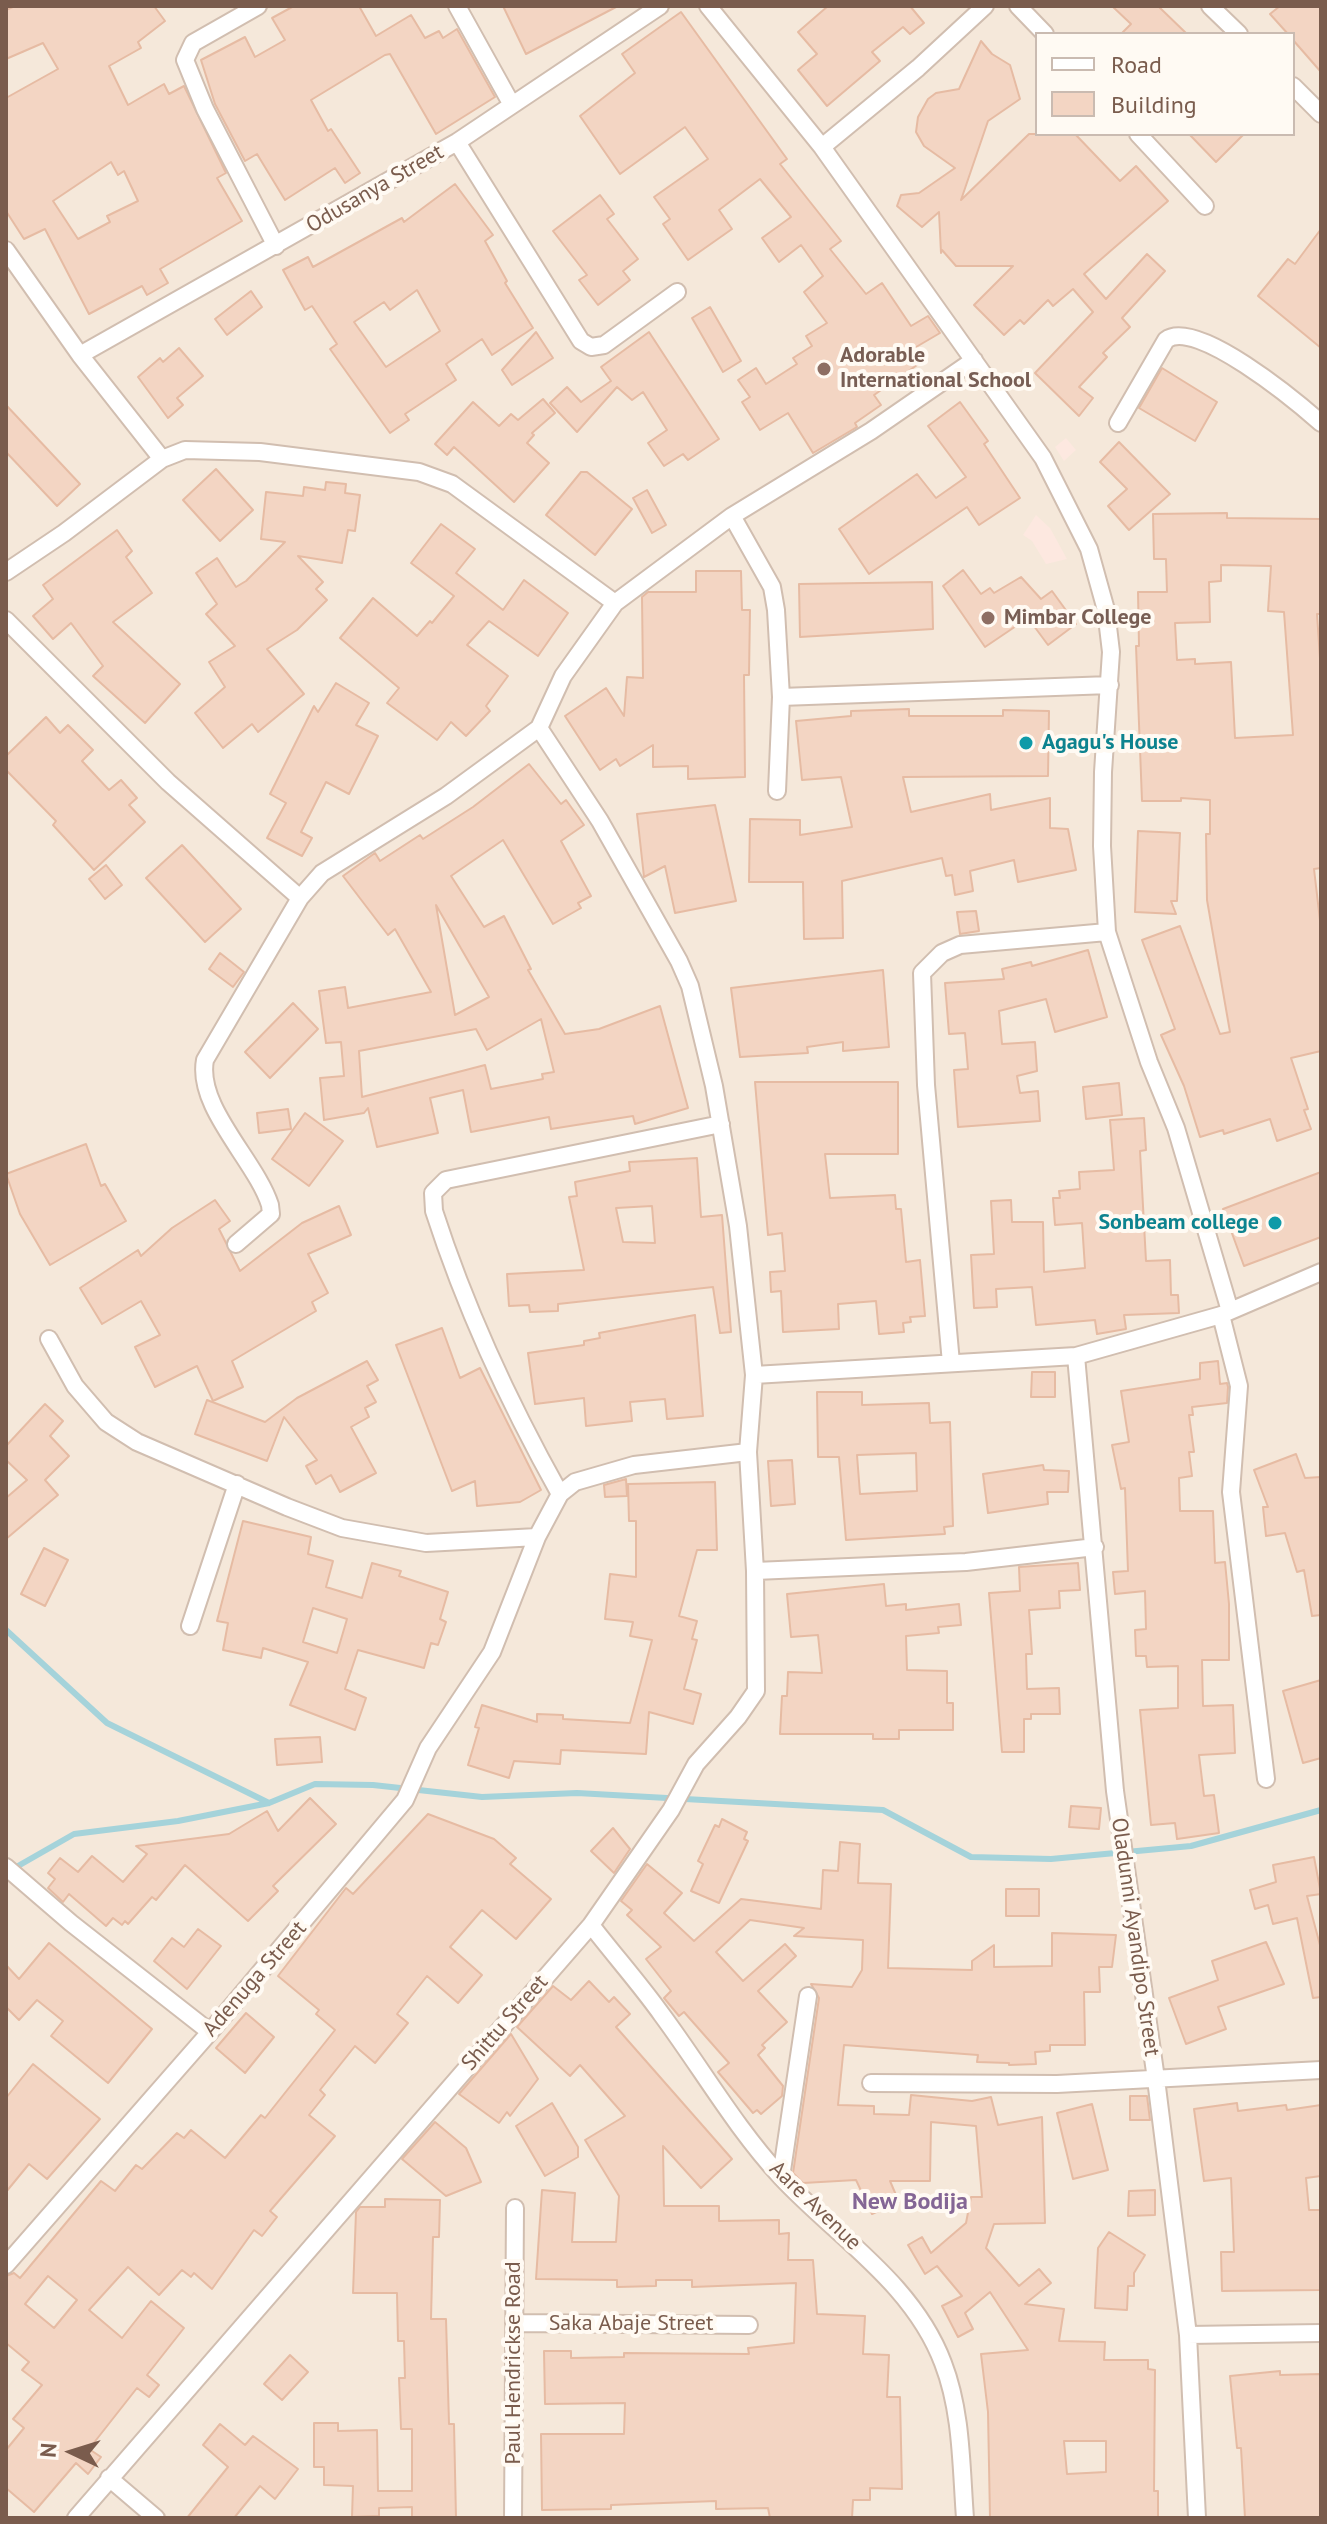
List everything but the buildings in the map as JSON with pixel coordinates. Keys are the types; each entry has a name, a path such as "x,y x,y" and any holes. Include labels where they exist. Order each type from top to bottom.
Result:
{"street":[{"path":"258,6 193,43 185,60 205,109 276,246"},
{"path":"457,6 512,105"},
{"name":"Odusanya Street","path":"80,355 457,142 660,6"},
{"path":"708,6 822,147 1043,458 1089,549 1106,610 1111,652 1102,846 1107,932 1149,1062 1176,1128 1226,1313 1239,1386 1231,1492 1266,1779"},
{"path":"822,147 918,68 985,6"},
{"path":"1018,6 1043,32"},
{"path":"1210,6 1237,32"},
{"path":"1295,88 1321,114"},
{"path":"1140,136 1205,206"},
{"path":"457,142 581,341 591,347 604,345 677,292"},
{"path":"6,250 80,355 162,459"},
{"path":"1118,423 1166,340 1177,334 1195,337 1228,354 1321,423"},
{"path":"236,1244 263,1224 271,1214 270,1205 215,1106 203,1071 205,1060 300,898 322,873 345,855 446,796 539,728 563,676 615,603 732,516 871,431 974,360"},
{"path":"6,572 162,459 185,450 260,452 419,472 452,484 615,603"},
{"path":"732,516 772,587 781,697 777,791"},
{"path":"6,620 168,782 300,898"},
{"path":"781,697 1110,685"},
{"name":"Shittu Street","path":"76,2518 591,1925 671,1810 696,1764 738,1717 756,1691 755,1571 748,1452 754,1375 738,1226 721,1124 693,1000 679,961 600,821 539,728"},
{"path":"951,1363 926,1085 922,973 942,953 960,945 1107,932"},
{"path":"721,1124 446,1180 433,1193 434,1211 482,1343 524,1431 560,1494 575,1482 634,1465 748,1452"},
{"path":"754,1375 1076,1356 1226,1313 1321,1272"},
{"path":"49,1339 75,1386 106,1422 137,1442 342,1528 426,1543 537,1537"},
{"name":"Oladunni Ayandipo Street","path":"1076,1356 1119,1830 1156,2079 1188,2335 1197,2518"},
{"path":"190,1626 237,1484"},
{"name":"Adenuga Street","path":"6,2265 210,2032 405,1800 418,1778 428,1748 492,1652 537,1537 560,1494"},
{"path":"755,1571 966,1562 1095,1547"},
{"path":"12,1872 210,2032"},
{"name":"Aare Avenue","path":"591,1925 663,2017 696,2069 781,2177 871,2259 911,2309 942,2361 958,2417 965,2518"},
{"path":"781,2177 808,1996"},
{"path":"871,2083 1057,2084 1321,2070"},
{"name":"Paul Hendrickse Road","path":"513,2518 515,2208"},
{"name":"Saka Abaje Street","path":"514,2323 749,2325"},
{"path":"1188,2335 1321,2333"},
{"path":"109,2478 156,2518"}],"shaded area":[{"path":"6,6 1321,6 1321,2518 6,2518"},
{"path":"1066,438 1076,450 1064,461 1055,447"},
{"path":"1036,515 1050,528 1067,559 1046,564 1032,541 1023,535"}],"waterway":[{"path":"6,1630 107,1723 269,1803"},
{"path":"11,1870 74,1834 178,1821 269,1803 315,1784 373,1785 482,1797 577,1793 883,1810 971,1857 1051,1859 1191,1846 1321,1810"}],"place":[{"name":"Adorable International School","path":"824,369"},
{"name":"Mimbar College","path":"988,618"},
{"name":"Agagu's House","path":"1026,743"},
{"name":"Sonbeam college","path":"1275,1223"}],"district":[{"name":"New Bodija","path":"910,2202"}]}
